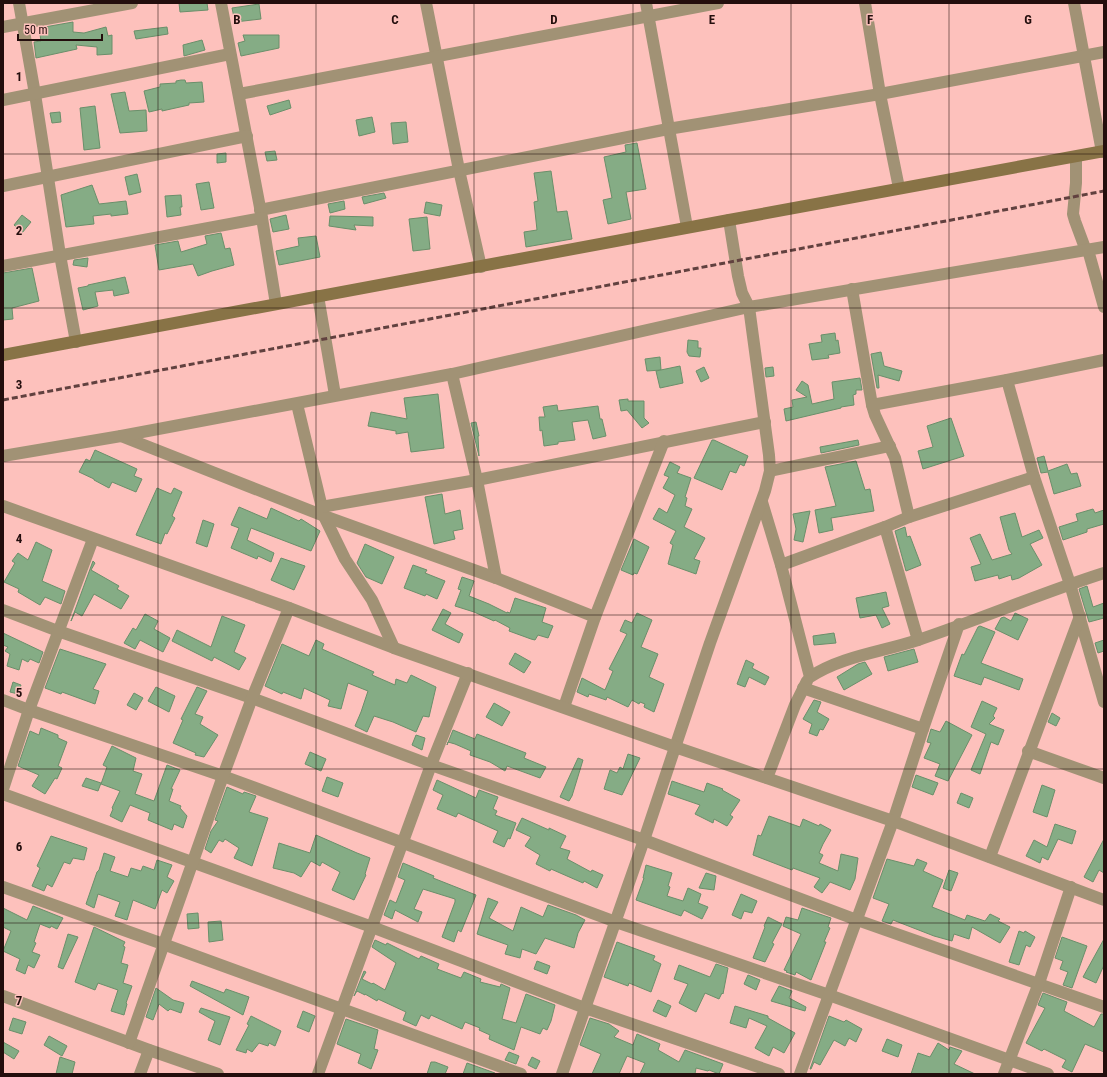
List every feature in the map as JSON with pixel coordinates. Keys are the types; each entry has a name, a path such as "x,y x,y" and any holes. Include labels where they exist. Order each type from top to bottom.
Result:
{"main road":[{"path":"3,356 318,296 1103,151"}],"street":[{"path":"19,3 35,94 47,178 76,342"},
{"path":"3,26 132,3"},
{"path":"221,3 247,136 276,304"},
{"path":"426,3 459,170 481,267"},
{"path":"646,3 687,228"},
{"path":"239,94 718,3"},
{"path":"865,3 880,94 899,188"},
{"path":"1074,3 1083,56 1103,151"},
{"path":"3,266 261,214 459,170 668,129 880,94 1104,52"},
{"path":"3,100 230,54"},
{"path":"3,186 247,136"},
{"path":"1076,157 1076,189 1073,214 1085,248 1088,250 1104,307"},
{"path":"562,1074 616,922 710,644 762,502 770,471 765,422 749,307 742,292 738,276 729,220"},
{"path":"3,456 297,404 335,395 452,374 749,307 1104,247"},
{"path":"852,289 872,405 875,415 895,458 909,517"},
{"path":"318,296 335,395"},
{"path":"872,405 1104,360"},
{"path":"452,374 477,480 496,578"},
{"path":"1006,380 1034,476 1080,616 1104,702"},
{"path":"297,404 323,512 345,559 372,600 394,648"},
{"path":"323,512 664,441 765,422"},
{"path":"121,436 595,617"},
{"path":"564,707 595,617 664,441"},
{"path":"770,471 890,446"},
{"path":"781,565 909,517 1034,476"},
{"path":"762,502 781,565 810,677"},
{"path":"3,506 289,608 394,648 675,747 893,821 1104,900"},
{"path":"885,527 918,640"},
{"path":"3,789 29,710 93,539"},
{"path":"767,778 803,688 810,677 822,669 838,662 918,640 1104,573"},
{"path":"129,1043 223,776 252,698 289,608"},
{"path":"3,610 58,631 252,698 432,765 644,840 857,920 1104,1007"},
{"path":"990,857 1028,751 1080,616"},
{"path":"800,1074 893,821 959,624"},
{"path":"318,1074 432,765 468,673"},
{"path":"803,688 923,729"},
{"path":"3,700 223,776 616,922 829,995 1010,1059 1048,1074"},
{"path":"1028,751 1104,778"},
{"path":"3,794 372,927 585,1008 779,1074"},
{"path":"3,887 521,1074"},
{"path":"1004,1074 1039,983 1071,887"},
{"path":"3,996 129,1043 218,1074"},
{"path":"140,1074 149,1050"}],"building":[{"path":"179,3 207,3 208,10 180,12"},
{"path":"259,4 261,19 235,22 232,8"},
{"path":"73,22 73,32 84,33 106,27 108,36 112,35 112,54 97,55 97,47 76,45 77,49 36,58 34,42 41,41 39,28"},
{"path":"167,27 168,34 136,39 134,31"},
{"path":"243,35 279,35 279,48 241,56 238,43 245,41"},
{"path":"202,40 205,50 184,56 183,45"},
{"path":"185,80 186,83 202,82 204,102 189,103 189,105 162,111 162,109 149,112 144,91 160,87 160,84 176,83 176,81"},
{"path":"125,92 129,111 146,110 147,131 120,133 111,94"},
{"path":"289,100 291,108 270,115 267,106"},
{"path":"95,106 100,148 84,150 80,108"},
{"path":"60,112 61,122 52,123 50,113"},
{"path":"372,117 375,132 359,136 356,120"},
{"path":"406,122 408,142 393,144 391,123"},
{"path":"637,143 646,189 626,192 631,219 608,224 603,200 612,198 604,157 626,152 625,145"},
{"path":"275,151 277,160 267,161 265,152"},
{"path":"226,153 226,162 217,163 217,154"},
{"path":"551,171 557,212 567,211 572,239 526,247 524,232 537,230 534,202 538,201 534,173"},
{"path":"137,174 141,192 129,195 125,177"},
{"path":"209,182 214,208 201,210 196,184"},
{"path":"92,185 99,204 126,201 128,214 93,216 94,224 66,227 61,195"},
{"path":"384,193 386,198 364,204 362,197"},
{"path":"181,195 181,215 167,217 165,196"},
{"path":"344,201 345,209 330,213 328,204"},
{"path":"426,202 442,205 440,216 424,213"},
{"path":"22,215 31,222 22,233 14,225"},
{"path":"286,215 289,229 273,232 270,219"},
{"path":"330,216 373,217 373,226 354,225 356,230 329,226"},
{"path":"427,217 430,249 413,251 409,219"},
{"path":"221,233 225,249 230,248 234,265 198,276 193,264 159,270 155,245 178,241 181,252 207,244 205,236"},
{"path":"316,236 320,257 279,265 276,251 299,246 298,238"},
{"path":"88,258 87,267 73,265 74,260"},
{"path":"32,268 39,301 12,308 13,319 3,320 3,273"},
{"path":"125,277 129,293 114,296 113,290 95,292 98,306 83,310 78,288"},
{"path":"835,333 836,341 838,340 840,353 828,355 829,358 812,360 809,344 822,342 821,335"},
{"path":"688,340 698,341 698,348 701,348 700,357 689,356 687,352"},
{"path":"881,352 884,366 902,371 899,381 878,375 879,388 877,388 871,354"},
{"path":"660,357 661,370 647,371 645,359"},
{"path":"680,366 683,383 660,388 656,371"},
{"path":"704,367 709,378 701,382 696,371"},
{"path":"773,367 774,376 766,377 765,368"},
{"path":"860,378 862,390 856,390 856,394 853,395 854,405 786,421 784,409 793,407 792,400 807,397 796,390 802,381 808,385 812,404 834,399 832,382"},
{"path":"438,394 444,448 411,452 408,432 396,434 396,431 368,426 371,412 407,419 404,398"},
{"path":"628,399 628,401 644,401 644,418 649,423 642,428 627,410 621,411 619,400"},
{"path":"557,405 558,411 598,406 600,419 602,419 606,436 593,439 588,420 572,422 575,440 558,442 558,444 544,446 542,430 540,431 539,417 545,417 543,407"},
{"path":"951,418 964,456 923,469 918,451 933,447 927,426"},
{"path":"476,422 479,436 479,456 471,423"},
{"path":"712,440 748,456 744,466 740,464 736,473 730,471 722,490 694,478"},
{"path":"858,440 859,445 821,453 820,447"},
{"path":"95,450 137,469 134,476 142,479 136,492 112,482 109,488 79,472 86,459 90,461"},
{"path":"1044,456 1048,471 1067,464 1071,474 1077,473 1081,486 1054,494 1048,472 1041,473 1037,458"},
{"path":"856,461 865,490 870,489 874,511 831,518 833,530 819,533 815,510 836,506 825,467"},
{"path":"670,462 680,467 677,473 691,478 685,497 687,498 685,506 692,509 684,527 705,538 694,559 700,561 696,574 668,564 673,545 670,543 676,531 653,519 659,508 667,513 675,495 663,488 669,477 664,475"},
{"path":"157,488 171,494 174,488 182,492 172,516 175,518 167,534 165,533 161,544 136,535"},
{"path":"442,494 445,514 460,510 463,529 453,531 455,539 434,544 425,497"},
{"path":"239,507 267,519 271,508 299,521 301,519 320,531 311,551 251,528 247,540 274,553 271,562 258,556 257,559 231,548 239,528 231,525"},
{"path":"1093,509 1095,513 1104,510 1104,524 1087,529 1087,532 1063,540 1059,527 1078,521 1076,514"},
{"path":"810,511 803,542 794,540 796,529 793,514"},
{"path":"1015,513 1022,537 1039,530 1043,538 1030,544 1042,565 1019,578 1012,580 1011,575 999,579 998,575 975,581 971,567 981,564 970,538 980,534 992,560 1012,554 1009,550 1000,517"},
{"path":"203,520 214,524 207,547 196,543"},
{"path":"905,527 907,537 910,536 921,565 906,571 895,531"},
{"path":"634,539 649,547 637,574 634,573 633,575 621,570"},
{"path":"36,542 52,550 42,581 65,591 61,604 45,597 40,605 18,592 19,589 4,582 15,563 12,561 18,553 28,560"},
{"path":"365,544 394,557 382,584 366,577 357,563"},
{"path":"281,558 305,566 294,590 271,580"},
{"path":"93,561 95,563 91,570 119,586 117,589 129,596 121,609 94,594 82,616 75,612 71,621"},
{"path":"413,565 427,570 425,573 445,581 437,599 426,594 425,596 404,588"},
{"path":"462,577 474,581 469,596 507,613 510,613 515,598 546,608 542,622 553,626 548,638 538,635 535,640 531,639 509,631 510,628 495,620 494,621 474,612 455,606 461,590 458,589"},
{"path":"1087,586 1093,607 1104,603 1104,618 1089,622 1079,589"},
{"path":"886,592 889,606 882,608 890,624 882,628 876,615 860,618 856,598"},
{"path":"443,609 451,613 445,624 463,634 459,643 432,630"},
{"path":"637,613 652,620 641,647 658,654 649,677 664,684 654,712 644,707 645,704 640,702 639,704 632,700 628,707 607,697 606,700 589,694 588,697 577,692 582,678 605,690 613,671 609,669 627,634 620,631 625,620 632,623"},
{"path":"1015,613 1028,619 1018,640 995,629 1001,618 1004,617 1011,621"},
{"path":"145,614 158,621 154,629 170,638 163,652 140,640 135,649 124,643 133,628 136,630"},
{"path":"222,616 245,625 234,652 246,658 239,670 214,657 212,661 172,641 177,630 211,647"},
{"path":"980,626 995,632 981,663 1023,679 1019,690 984,677 981,685 954,676 962,654 964,655 978,627"},
{"path":"3,633 43,652 39,663 30,659 28,662 22,659 19,670 7,666 10,654 5,651 8,647 3,645"},
{"path":"834,633 836,643 814,645 813,636"},
{"path":"316,640 324,644 322,649 374,672 372,675 395,685 396,679 407,683 411,675 436,687 429,717 423,716 416,732 374,716 367,732 355,726 368,691 348,683 341,709 328,706 330,700 304,688 301,699 283,692 282,694 265,686 282,644 309,656"},
{"path":"1104,640 1104,651 1098,653 1095,643"},
{"path":"60,649 106,664 93,689 99,691 95,704 62,692 61,694 45,688"},
{"path":"914,649 918,662 888,671 884,657"},
{"path":"515,653 531,662 524,673 509,664"},
{"path":"746,660 754,664 752,668 769,677 765,685 749,677 745,687 737,684"},
{"path":"865,662 872,674 844,690 837,677 858,664"},
{"path":"13,682 21,685 18,694 10,692"},
{"path":"156,687 175,696 169,712 148,701"},
{"path":"197,687 207,691 195,714 203,717 200,724 218,735 204,757 195,755 196,753 173,743 183,720 181,719"},
{"path":"134,693 143,698 136,710 127,705"},
{"path":"814,700 821,702 817,712 829,719 823,730 820,729 817,736 809,733 812,724 803,719"},
{"path":"982,701 997,708 993,716 995,718 989,724 1004,730 998,745 991,742 980,774 971,770 986,734 971,727"},
{"path":"494,703 510,712 502,726 486,717"},
{"path":"1052,713 1060,718 1056,726 1048,722"},
{"path":"946,721 972,735 948,781 935,776 940,764 924,758 931,743 927,742 931,729 940,732"},
{"path":"41,728 58,735 58,738 67,742 58,766 62,768 57,779 55,778 45,794 32,786 39,775 18,766 30,731 39,735"},
{"path":"453,730 475,739 477,734 526,753 524,758 546,767 540,778 507,766 505,771 490,762 470,755 471,751 448,742"},
{"path":"416,735 425,738 422,750 412,745"},
{"path":"112,746 136,758 133,771 142,774 135,794 154,801 167,765 180,770 171,789 173,789 169,801 181,806 180,808 187,816 183,828 174,824 172,830 148,820 150,813 130,805 122,822 110,816 120,791 101,784 107,767 103,765"},
{"path":"310,752 326,759 321,771 305,764"},
{"path":"628,754 640,758 622,795 604,789 610,770 617,773 620,767 623,769"},
{"path":"578,758 583,760 572,796 569,801 560,797"},
{"path":"916,775 938,783 933,795 912,787"},
{"path":"327,777 343,783 338,797 322,791"},
{"path":"86,778 101,783 98,791 82,786"},
{"path":"437,780 476,798 479,790 498,797 493,809 497,811 495,815 516,823 510,839 508,838 504,847 493,842 498,831 458,813 456,817 437,809 443,795 433,790"},
{"path":"672,781 704,792 707,783 723,789 722,790 740,800 730,815 733,817 727,826 714,819 713,823 695,814 700,805 668,794"},
{"path":"1042,785 1055,790 1047,817 1033,812"},
{"path":"227,787 243,794 244,792 256,796 249,812 268,818 252,866 234,858 239,848 225,839 223,842 219,840 211,853 205,849 211,831 218,821 215,820"},
{"path":"961,793 973,798 969,808 957,803"},
{"path":"769,816 800,827 803,819 819,826 820,824 831,830 819,853 823,855 819,863 838,871 841,854 858,858 855,879 850,890 830,882 822,893 814,887 820,878 793,868 792,870 753,855 758,835 761,836"},
{"path":"522,818 566,836 560,848 570,851 567,859 591,872 592,870 603,875 597,888 584,881 583,883 551,869 550,871 536,864 540,855 525,846 531,837 516,830"},
{"path":"1055,824 1076,831 1072,844 1058,839 1048,860 1042,857 1040,863 1026,856 1034,840 1047,847"},
{"path":"316,835 370,858 365,874 366,875 354,900 332,890 340,872 322,862 320,866 311,861 301,877 294,873 273,868 279,843 310,853"},
{"path":"51,836 87,848 84,860 73,858 70,864 64,862 52,887 47,884 44,891 32,886 40,868 37,866"},
{"path":"1104,839 1104,873 1099,870 1093,882 1084,877"},
{"path":"104,853 115,857 110,871 128,877 131,868 141,871 143,866 154,870 157,860 172,865 167,877 174,881 167,893 162,890 155,909 133,900 127,920 115,916 120,902 98,894 94,908 86,904"},
{"path":"887,859 914,866 917,859 927,863 923,871 943,880 932,907 965,920 967,915 985,921 990,914 1000,919 998,921 1010,927 1000,943 972,927 969,939 954,934 952,941 934,936 893,920 891,924 882,921 889,904 873,898"},
{"path":"403,863 434,876 433,878 476,895 461,932 458,930 454,942 442,937 455,899 423,889 414,909 422,912 418,922 395,910 392,919 384,915 390,900 396,903 405,880 398,877"},
{"path":"646,865 672,873 667,896 683,901 688,888 701,894 698,903 708,907 702,919 684,910 681,916 636,900 644,878"},
{"path":"949,870 958,873 951,891 943,888"},
{"path":"706,873 716,876 714,890 699,888"},
{"path":"741,894 757,901 752,913 744,911 741,919 732,915"},
{"path":"488,898 498,902 489,918 513,931 521,907 543,917 548,905 576,915 585,920 578,933 574,948 545,938 536,954 522,949 520,958 505,954 508,945 477,934"},
{"path":"33,906 63,918 57,929 40,924 34,942 36,943 32,952 40,955 34,968 28,965 25,974 16,970 20,959 3,951 11,931 3,927 3,908 27,920"},
{"path":"802,908 831,918 828,927 830,928 824,942 826,942 811,980 796,972 795,975 784,970 801,934 783,926 786,917 798,920"},
{"path":"198,913 199,928 188,929 187,914"},
{"path":"768,917 782,924 772,943 774,944 765,962 753,958"},
{"path":"221,921 223,940 209,942 208,922"},
{"path":"94,927 125,942 123,946 125,947 121,963 128,965 123,983 132,986 126,1003 124,1015 111,1011 118,990 98,983 95,990 75,982"},
{"path":"1019,931 1024,933 1025,931 1035,937 1030,947 1026,945 1019,965 1009,962"},
{"path":"68,934 78,937 63,969 58,967"},
{"path":"1062,937 1087,946 1072,988 1063,985 1068,972 1060,969 1063,961 1055,958"},
{"path":"1104,939 1104,965 1096,983 1083,977"},
{"path":"375,940 386,945 387,943 419,959 421,956 439,964 437,969 461,978 464,972 481,979 480,982 500,987 501,984 510,988 502,1019 516,1023 526,994 555,1005 547,1030 543,1028 540,1034 521,1027 514,1050 489,1039 490,1035 479,1030 480,1028 465,1022 462,1029 431,1015 429,1019 421,1015 416,1026 403,1020 406,1012 378,999 377,1001 357,991 354,996 364,971 366,972 362,979 385,990 396,963 372,947"},
{"path":"617,942 655,956 653,960 661,964 651,992 629,983 628,986 604,977"},
{"path":"537,961 550,966 547,974 534,969"},
{"path":"716,964 728,968 723,994 722,993 719,999 705,993 696,1012 679,1003 688,984 674,979 679,965 710,977"},
{"path":"748,975 760,980 756,990 744,984"},
{"path":"192,981 224,993 226,989 249,997 243,1015 190,986"},
{"path":"779,986 792,991 789,998 806,1007 805,1011 771,1001"},
{"path":"156,988 173,1000 184,1003 181,1013 170,1009 168,1011 159,1004 153,1020 146,1017"},
{"path":"1043,993 1067,1002 1064,1011 1094,1027 1101,1014 1104,1014 1104,1052 1085,1044 1072,1072 1062,1067 1066,1060 1044,1049 1042,1051 1026,1043 1045,1008 1038,1005"},
{"path":"658,1000 671,1006 666,1017 653,1011"},
{"path":"735,1006 768,1016 768,1018 795,1033 784,1053 773,1047 769,1056 755,1048 767,1026 749,1018 746,1028 730,1023"},
{"path":"201,1008 230,1017 220,1045 208,1040 215,1021 199,1012"},
{"path":"303,1011 315,1016 309,1032 297,1027"},
{"path":"251,1016 281,1031 275,1046 269,1043 268,1046 259,1043 252,1052 247,1049 246,1053 236,1050 249,1025 247,1024"},
{"path":"829,1016 844,1022 846,1020 862,1029 856,1042 849,1038 845,1046 834,1040 820,1065 814,1062 810,1069"},
{"path":"13,1018 26,1022 22,1034 9,1030"},
{"path":"590,1018 609,1024 619,1031 614,1037 633,1045 637,1034 660,1044 658,1050 679,1062 685,1050 723,1064 719,1074 709,1070 696,1068 695,1074 640,1074 645,1063 627,1056 619,1074 592,1074 601,1054 580,1045"},
{"path":"346,1019 378,1030 374,1049 378,1050 371,1069 358,1063 361,1054 337,1044"},
{"path":"49,1036 67,1046 62,1056 44,1045"},
{"path":"887,1039 902,1045 898,1057 882,1051"},
{"path":"3,1042 19,1051 14,1059 3,1052"},
{"path":"938,1043 949,1050 950,1047 962,1051 954,1064 975,1074 911,1074 918,1053 930,1057"},
{"path":"509,1052 519,1056 516,1064 505,1060"},
{"path":"60,1057 75,1062 72,1074 56,1074"},
{"path":"532,1057 540,1061 536,1069 528,1065"},
{"path":"431,1062 448,1067 445,1074 427,1074"},
{"path":"467,1063 495,1073 463,1074"}],"railway":[{"path":"3,400 1104,191"}]}
